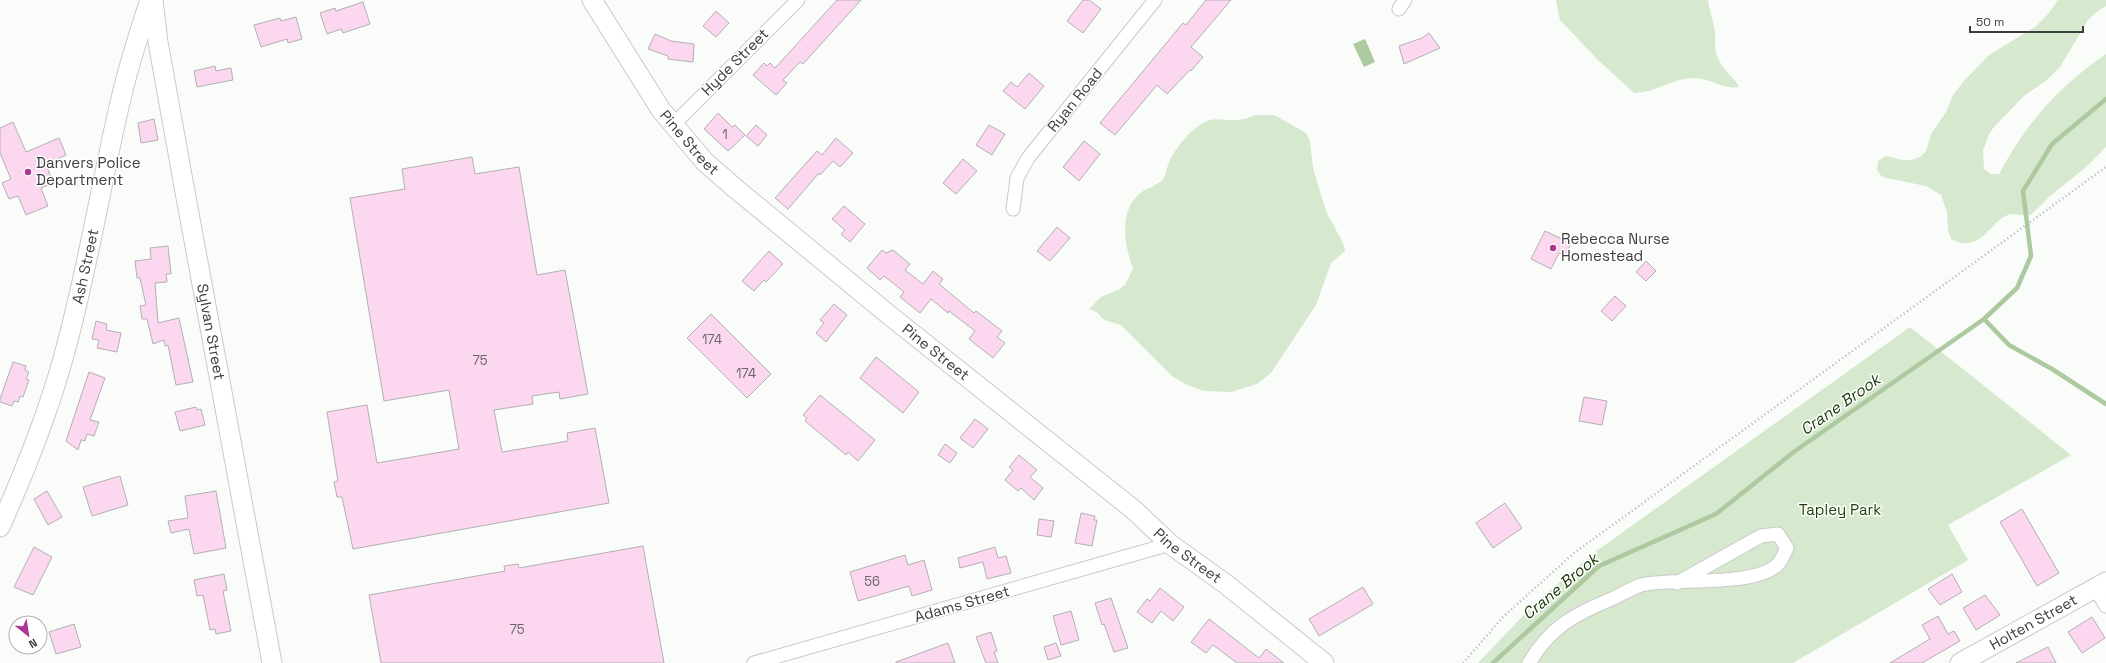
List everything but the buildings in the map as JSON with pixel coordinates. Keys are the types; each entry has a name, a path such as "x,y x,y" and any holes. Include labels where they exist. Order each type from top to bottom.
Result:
{"street":[{"name":"Ash Street","path":"0,527 39,434 64,355 91,244 118,109 129,64 150,0"},
{"name":"Sylvan Street","path":"153,0 158,42 272,663"},
{"name":"Pine Street","path":"592,0 660,110 705,162 736,189 1134,510 1170,544 1228,586 1324,663"},
{"name":"Hyde Street","path":"673,125 798,0"},
{"name":"Ryan Road","path":"1013,208 1017,178 1028,158 1156,0"},
{"path":"1529,663 1552,632 1574,616 1641,585 1740,578 1767,572 1778,564 1787,548 1784,541 1778,534 1761,536 1677,582"},
{"name":"Adams Street","path":"754,663 1170,544"},
{"path":"2100,585 2106,606"},
{"name":"Holten Street","path":"1960,663 2100,585"}],"path":[{"path":"1463,663 1503,617 1574,554 2106,167"}],"green space":[{"path":"1556,0 1708,0 1715,30 1715,48 1718,59 1739,87 1728,87 1694,78 1678,80 1649,91 1634,93 1597,59 1560,20"},
{"path":"2058,0 2106,0 2106,6 2088,20 2060,67 2047,80 2025,95 1994,127 1989,134 1983,151 1984,169 1991,174 1999,174 2021,138 2045,107 2073,79 2106,54 2106,147 2085,168 2050,196 2031,215 2012,214 2004,217 1979,239 1971,243 1962,243 1951,239 1948,230 1947,212 1941,195 1926,186 1882,177 1877,170 1878,161 1886,156 1902,160 1911,160 1920,157 1926,151 1931,134 1946,112 1953,95 1964,81 1989,55 2035,27 2048,14"},
{"path":"1256,115 1274,115 1306,133 1310,141 1313,168 1326,211 1343,243 1345,251 1331,263 1316,305 1271,373 1257,384 1231,392 1204,391 1187,385 1172,376 1121,325 1104,320 1098,313 1089,309 1101,297 1118,290 1125,285 1133,269 1125,230 1128,210 1132,202 1139,194 1163,179 1172,156 1183,140 1198,126 1207,121 1215,119 1238,120"},
{"name":"Tapley Park","path":"1910,327 2071,455 1948,525 1968,560 1793,663 1478,663 1534,604 1595,552"}],"shaded area":[{"path":"1365,39 1375,62 1364,67 1353,44"}],"waterway":[{"name":"Crane Brook","path":"1493,663 1599,566 1716,514 1795,451 1984,319 2017,288 2031,256 2023,191 2052,144 2106,99"},
{"path":"1984,319 2009,345 2052,369 2106,404"}],"place":[{"name":"Danvers Police Department","path":"28,172"},
{"name":"Rebecca Nurse Homestead","path":"1553,248"}]}
